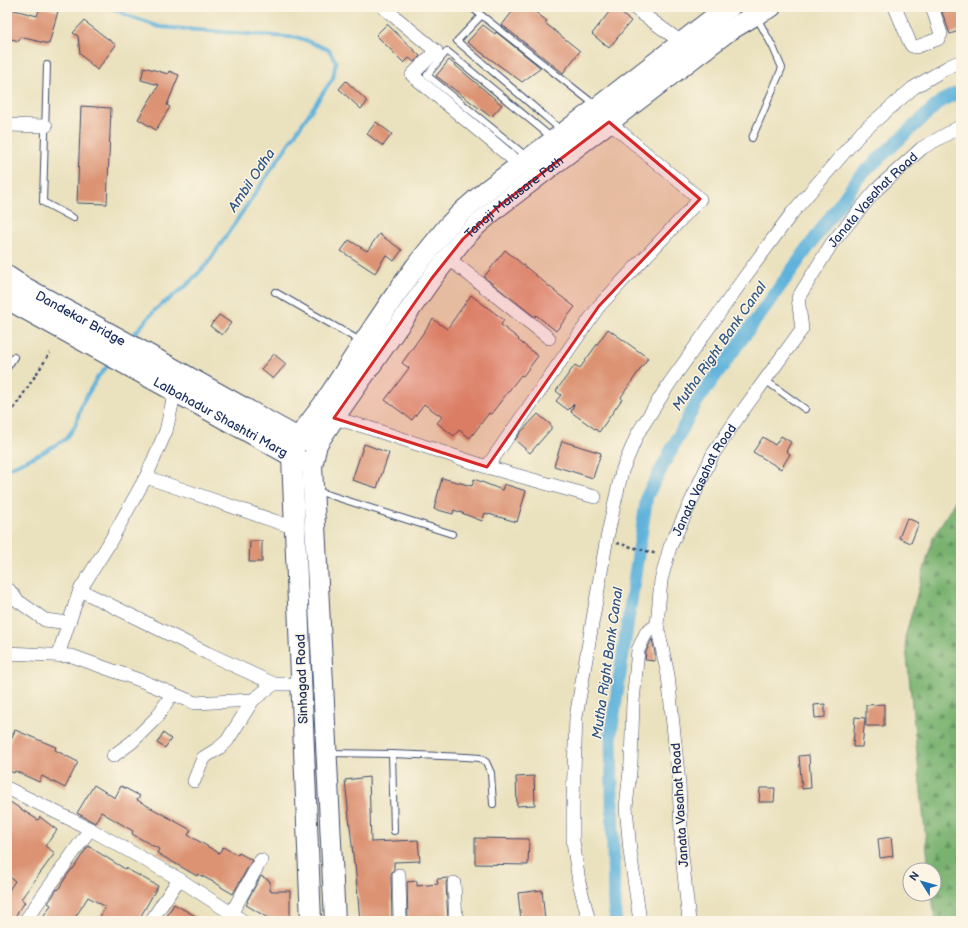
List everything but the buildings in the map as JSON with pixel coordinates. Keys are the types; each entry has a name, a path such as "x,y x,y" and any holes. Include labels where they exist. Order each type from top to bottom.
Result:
{"main road":[{"name":"Tanaji Malusare Path","path":"317,445 334,418 432,278 472,230 604,114 681,42 730,7"},
{"name":"Tanaji Malusare Path","path":"298,438 325,402 363,343 416,266 448,226 463,211 487,190 559,136 604,114 727,32 763,11"},
{"path":"7,276 13,280 15,296"},
{"path":"396,294 413,306"},
{"name":"Dandekar Bridge","path":"15,296 134,357"},
{"name":"Lalbahadur Shashtri Marg","path":"134,357 175,391 312,466"},
{"name":"Lalbahadur Shashtri Marg","path":"134,357 298,438 317,445"},
{"name":"Sinhagad Road","path":"298,438 292,456 311,921"},
{"name":"Sinhagad Road","path":"317,445 312,466 336,921"},
{"path":"302,706 324,704"}],"street":[{"path":"383,7 436,51 412,75 524,162"},
{"path":"632,7 681,42"},
{"path":"895,7 910,43 912,46 916,47 938,39 941,34 932,7"},
{"path":"589,921 579,882 573,841 576,717 615,501 622,470 638,433 669,384 792,213 862,132 913,88 961,61"},
{"path":"487,467 599,306 700,199 604,114"},
{"path":"7,125 46,126"},
{"name":"Janata Vasahat Road","path":"689,921 682,855 679,784 668,676 657,625 661,580 670,547 713,454 802,329 798,298 832,243 877,189 922,148 961,126"},
{"path":"448,258 549,338"},
{"path":"58,655 80,590 107,547 146,477 166,431 175,391"},
{"path":"334,418 487,467 595,497"},
{"path":"146,477 295,528"},
{"path":"7,589 18,601 45,620 69,623"},
{"path":"80,590 207,653 274,684 301,684"},
{"path":"640,921 630,851 626,806 631,762 633,702 638,650 646,633 657,625"},
{"path":"7,653 72,656 142,681 195,703 253,700"},
{"path":"194,780 203,758 219,748 226,741 253,700 274,684"},
{"path":"113,756 132,742 157,717 172,694"},
{"path":"7,788 90,829 178,879 243,921"},
{"path":"25,921 90,829"},
{"path":"231,914 261,860"},
{"path":"399,875 400,921"},
{"path":"151,921 178,879"},
{"path":"454,883 456,921"}],"lane":[{"path":"471,7 604,114"},
{"path":"752,138 782,68 773,47 763,11"},
{"path":"482,16 457,41 559,136"},
{"path":"524,162 427,75 447,51 559,136"},
{"path":"47,65 43,202 73,218"},
{"path":"275,292 363,343"},
{"path":"7,368 14,357"},
{"path":"765,380 805,409"},
{"path":"314,490 452,534"},
{"path":"327,753 480,758 486,762 490,773 493,804"},
{"path":"392,754 394,831"}],"path":[{"path":"7,419 50,353"},
{"path":"607,540 668,557"}],"highlighted area":[{"path":"609,122 700,199 599,306 487,467 334,418 432,278 463,239 499,206"}],"green space":[{"path":"961,491 961,921 935,921 933,902 942,902 942,862 928,862 905,637 933,538"}],"waterway":[{"name":"Ambil Odha","path":"109,7 133,18 160,27 300,38 329,50 336,62 333,78 208,263 186,286 156,309 130,339"},
{"name":"Mutha Right Bank Canal","path":"616,921 614,907 611,733 647,496 696,403 859,177 941,101 961,91"},
{"name":"Ambil Odha","path":"7,469 42,453 67,438 75,426 82,404 97,378 110,363"}]}
